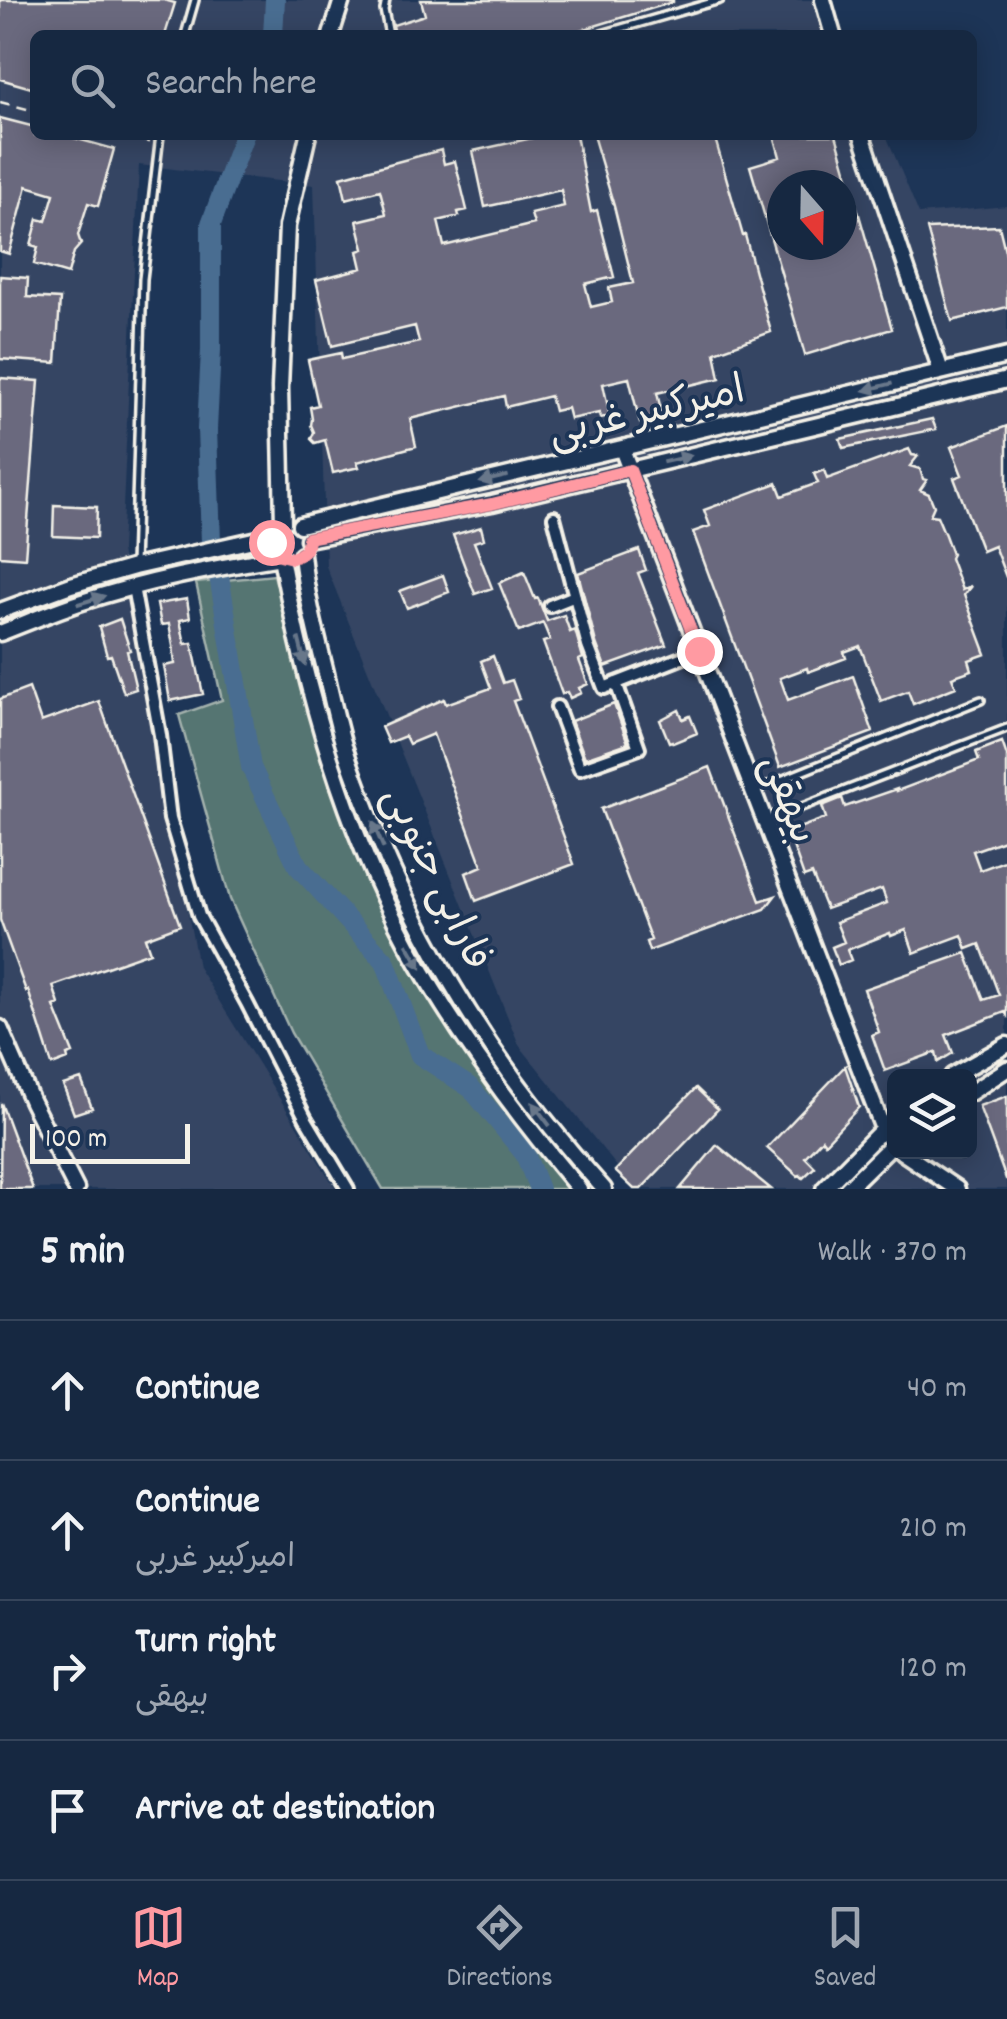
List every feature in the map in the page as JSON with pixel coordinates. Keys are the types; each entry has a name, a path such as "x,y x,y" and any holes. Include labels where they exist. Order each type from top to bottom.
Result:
{"street":[{"path":"333,30 342,0"},
{"path":"823,0 832,30"},
{"path":"282,523 280,388 287,226 307,140"},
{"path":"864,140 942,372"},
{"name":"امیرکبیر غربی","path":"304,532 622,449 1007,356"},
{"name":"امیرکبیر غربی","path":"304,532 492,504 1007,380"},
{"name":"بیهقی","path":"622,449 765,822 887,1119"},
{"path":"554,516 588,646 604,688 699,651"},
{"path":"0,634 133,587 210,568 292,558 302,554 308,544 295,522 282,523 273,530 273,548 282,557"},
{"path":"0,610 71,584 271,536"},
{"name":"فارابی جنوبی","path":"302,554 306,591 343,742 394,873 424,936 470,1013 561,1140 604,1189"},
{"name":"فارابی جنوبی","path":"282,557 326,746 377,880 408,945 454,1025 503,1095 579,1189"},
{"path":"133,587 160,735 170,819 199,916 306,1119 348,1189"},
{"path":"550,606 575,596"},
{"path":"557,706 580,769 640,748 616,684"},
{"path":"0,1028 76,1189"},
{"path":"964,1069 1007,1045"},
{"path":"977,1089 1007,1069"},
{"path":"824,1189 887,1126"},
{"path":"847,1189 887,1154"},
{"name":"بیهقی","path":"915,1159 958,1189"}],"lane":[{"path":"186,30 194,0"},
{"path":"386,0 388,30"},
{"path":"615,30 720,0"},
{"path":"134,567 143,279 159,140"},
{"path":"753,791 980,700"},
{"path":"765,822 1007,728"}],"path":[{"path":"0,102 30,110"},
{"path":"140,140 158,145"}],"shaded area":[{"path":"0,0 830,0 843,30 30,30 30,140 888,140 919,214 1007,206 1007,1189 635,1189 519,1045 326,566 314,185 139,165 121,551 198,967 336,1189 0,1189"}],"green space":[{"path":"274,575 336,803 387,912 574,1189 383,1189 291,1033 230,899 179,715 222,700 196,583"}],"building":[{"path":"0,0 175,3 167,30 30,30 30,88 0,79"},
{"path":"421,0 673,0 581,30 394,30 393,25 425,15"},
{"path":"0,118 30,126 30,140 81,140 114,149 98,206 88,203 78,235 81,244 74,252 68,274 34,264 38,247 31,245 38,219 46,221 54,194 27,186 9,254 0,251"},
{"path":"523,140 577,140 591,212 597,210 614,277 585,284 591,307 612,302 609,288 633,283 594,140 715,140 771,332 715,352 720,378 657,393 663,418 640,423 629,378 603,384 610,416 600,418 599,413 570,419 567,408 554,411 550,396 506,407 504,396 410,419 416,446 357,462 359,467 333,473 325,440 315,443 311,439 314,432 310,407 318,405 308,360 341,353 342,359 419,342 415,326 332,346 316,280 362,268 358,251 364,249 357,221 386,214 380,190 346,199 341,177 441,150 444,164 455,161 467,210 438,221 444,246 534,224 531,214 564,206 561,190 485,207 473,151"},
{"path":"775,140 837,140 846,170 767,170 767,224 750,166 780,157"},
{"path":"857,208 892,329 805,355 777,260 857,260"},
{"path":"999,226 1007,259 1007,307 952,321 927,229"},
{"path":"0,276 28,278 27,297 60,299 56,363 0,359"},
{"path":"0,378 39,381 25,558 0,556"},
{"path":"932,419 936,429 843,448 840,439"},
{"path":"1007,426 1006,577 994,546 982,551 954,478 962,475 951,447"},
{"path":"909,449 918,456 910,466 920,469 927,480 920,490 929,494 934,506 930,515 937,516 962,590 971,586 964,595 986,654 969,660 972,670 952,677 956,687 913,704 908,691 881,701 860,646 844,652 846,658 780,678 788,700 853,676 873,732 780,767 693,532 710,526 704,510 777,483 782,496 818,483 814,474 824,470 827,479"},
{"path":"54,505 97,507 96,538 53,536"},
{"path":"481,527 484,539 474,542 492,588 475,594 453,535"},
{"path":"639,550 646,570 638,573 666,645 605,667 578,573"},
{"path":"524,572 547,621 564,615 570,632 575,630 583,658 579,660 588,684 570,698 567,692 562,694 543,642 550,640 543,623 519,632 499,583"},
{"path":"443,575 449,592 407,608 400,591"},
{"path":"187,599 190,618 180,620 185,644 192,643 203,694 170,701 164,666 175,664 173,646 169,624 161,625 157,604"},
{"path":"120,619 136,689 124,693 99,627"},
{"path":"493,656 503,683 512,680 519,699 513,701 574,864 476,901 466,873 482,866 433,734 409,744 405,736 388,743 381,727 444,699 446,704 491,688 481,661"},
{"path":"29,688 41,722 99,701 180,925 145,938 150,952 53,986 59,1004 54,1006 73,1053 52,1065 0,920 0,699"},
{"path":"614,704 628,743 585,758 571,721"},
{"path":"679,710 683,719 690,716 697,733 673,743 660,720"},
{"path":"1002,742 1007,756 1007,839 973,851 980,870 1007,860 1007,1015 1005,1012 946,1035 953,1053 938,1062 936,1052 885,1071 872,1035 879,1032 864,989 966,953 984,1000 999,995 980,944 967,949 962,935 914,953 906,930 847,950 851,960 839,965 832,947 844,942 836,922 887,903 882,889 826,909 812,874 804,877 788,832 826,818 822,806 842,798 845,807 897,791 979,760 976,752"},
{"path":"710,767 760,901 775,896 765,909 649,951 646,942 651,940 601,809"},
{"path":"845,1066 859,1107 825,1143 822,1139 805,1157 815,1167 803,1178 798,1176 767,1148"},
{"path":"81,1079 92,1108 74,1114 63,1085"},
{"path":"696,1088 718,1109 641,1189 634,1189 615,1171"},
{"path":"1007,1096 1007,1179 1006,1179 979,1106"},
{"path":"1,1103 33,1189 0,1189"},
{"path":"717,1145 771,1189 680,1189"}],"waterway":[{"path":"273,30 275,0"},
{"path":"211,542 207,429 211,224 242,140"},
{"path":"219,576 251,767 298,866 385,961 420,1055 471,1088 525,1154 539,1189"}],"route":[{"path":"271,542 276,554 292,558 302,554 308,538 492,504 630,470 699,651"}]}
